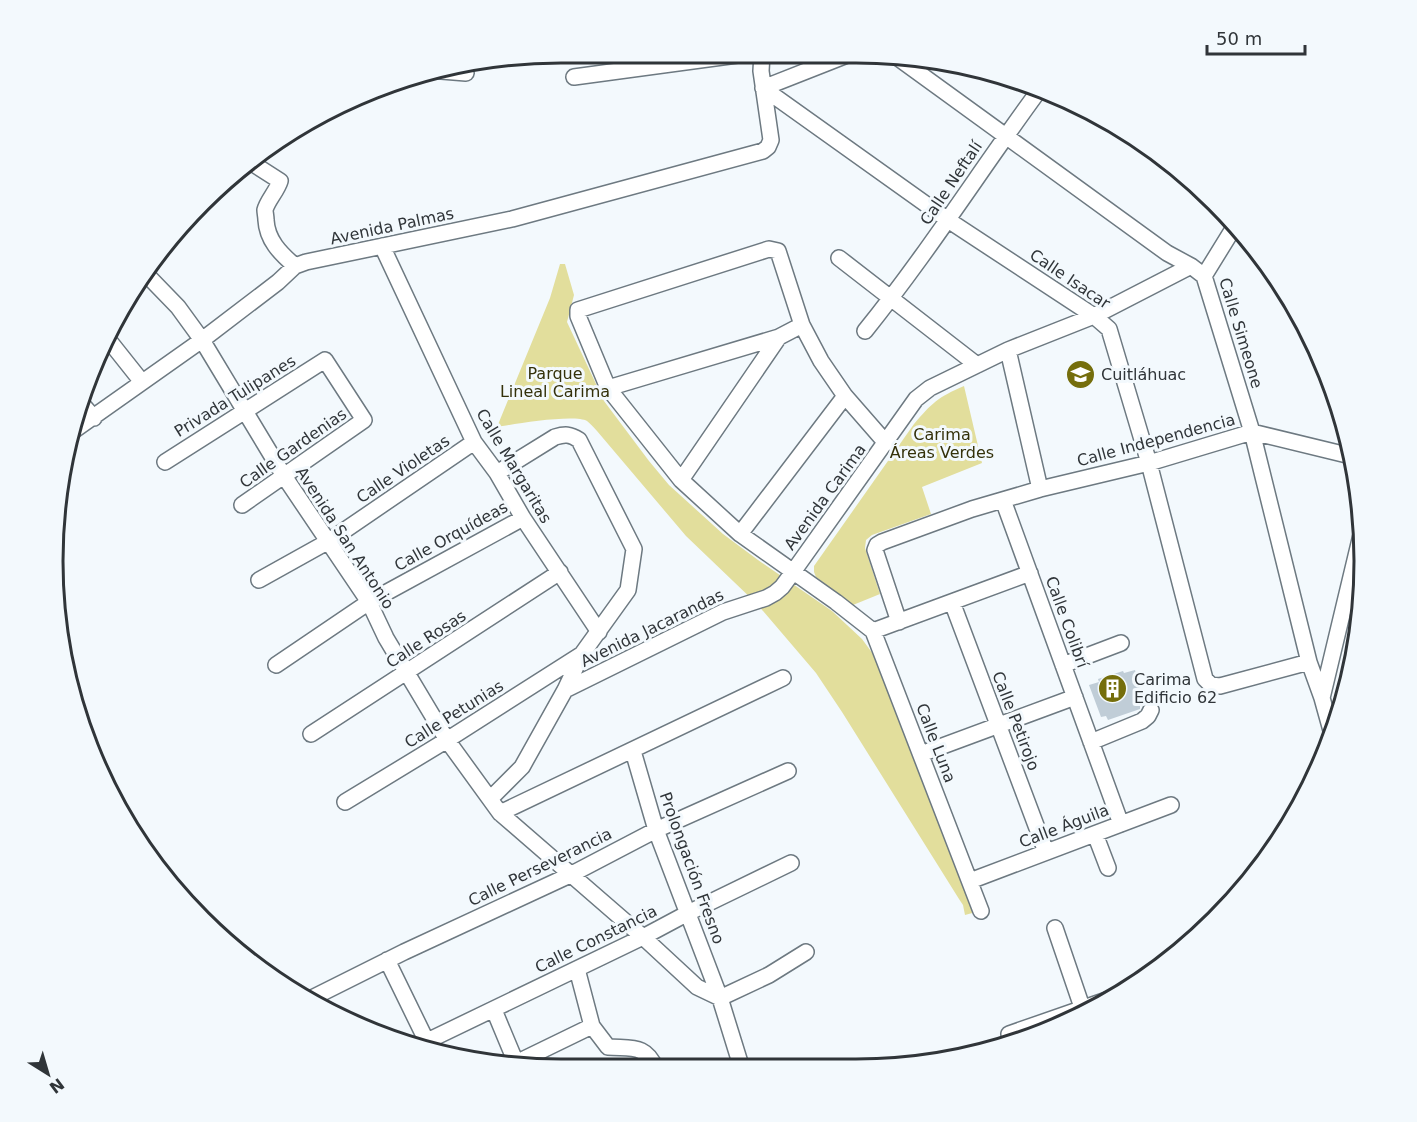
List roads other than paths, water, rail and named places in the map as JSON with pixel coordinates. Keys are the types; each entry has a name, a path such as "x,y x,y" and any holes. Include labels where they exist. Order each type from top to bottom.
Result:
{"street":[{"path":"574,77 678,63"},
{"path":"761,63 763,88 827,63"},
{"name":"Calle Simeone","path":"909,66 1167,252 1204,276 1252,432 1309,662 1328,720"},
{"name":"Avenida Palmas","path":"82,426 202,340 278,282 294,266 512,219 763,151 771,140 763,88"},
{"name":"Calle Isacar","path":"763,88 948,220 1094,315 1109,329 1149,463 1205,679 1211,685 1220,686 1309,662"},
{"name":"Calle Neftalí","path":"865,331 948,220 1035,96"},
{"path":"257,166 280,181 265,210 266,226 271,241 294,266"},
{"path":"1204,276 1231,234"},
{"name":"Calle Margaritas","path":"382,246 474,442 497,473 523,518 599,632"},
{"path":"886,443 844,396 821,361 802,325 778,251 769,249 578,310 578,316 608,388 681,480 740,534 873,631 1030,573"},
{"path":"839,258 977,365"},
{"name":"Avenida Carima","path":"757,601 775,593 782,587 916,399 930,388 1008,350 1094,315 1191,266"},
{"name":"Avenida San Antonio","path":"151,279 178,307 202,340 284,476 369,602 386,638 447,740 500,813 698,987 720,998"},
{"path":"608,388 779,337 802,325"},
{"path":"681,480 779,337"},
{"path":"113,344 142,382"},
{"path":"1008,350 1040,489"},
{"name":"Privada Tulipanes","path":"165,462 325,360 364,420"},
{"path":"740,534 844,396"},
{"path":"87,409 94,418"},
{"name":"Calle Gardenias","path":"242,505 364,420"},
{"name":"Calle Independencia","path":"899,622 875,550 882,542 1040,489 1149,463 1252,432 1342,454"},
{"path":"490,799 522,767 565,690 582,654 628,590 634,549 579,440 572,435 564,434 555,437 497,473"},
{"name":"Calle Violetas","path":"259,580 328,541 474,442"},
{"name":"Calle Colibrí","path":"1003,500 1121,824"},
{"name":"Calle Orquídeas","path":"276,665 369,602 523,518"},
{"path":"1322,698 1354,565"},
{"name":"Calle Rosas","path":"310,734 560,572"},
{"name":"Avenida Jacarandas","path":"565,690 723,612 757,601"},
{"name":"Calle Petirojo","path":"952,602 1046,852"},
{"name":"Calle Luna","path":"873,631 981,911"},
{"path":"1063,665 1121,643"},
{"name":"Calle Petunias","path":"345,802 582,654"},
{"path":"500,813 783,678"},
{"path":"921,754 1075,697"},
{"path":"1091,741 1142,721 1151,710"},
{"name":"Prolongación Fresno","path":"633,751 656,830 720,998 738,1059"},
{"name":"Calle Perseverancia","path":"318,995 387,960 570,875 656,830 788,771"},
{"name":"Calle Águila","path":"969,881 1171,805"},
{"path":"1095,834 1107,868"},
{"name":"Calle Constancia","path":"428,1041 791,863"},
{"path":"1055,928 1081,1005"},
{"path":"720,998 769,975 806,952"},
{"path":"387,960 420,1038"},
{"path":"576,969 592,1026 608,1047 643,1050 652,1059"},
{"path":"494,1010 513,1057"},
{"path":"526,1058 592,1026"},
{"path":"1009,1034 1031,1027"}],"place":[{"name":"Cuitláhuac","path":"1080,374"},
{"name":"Carima Edificio 62","path":"1113,688"}],"park label":[{"name":"Parque Lineal Carima","path":"555,382"},
{"name":"Carima Áreas Verdes","path":"942,443"}]}
